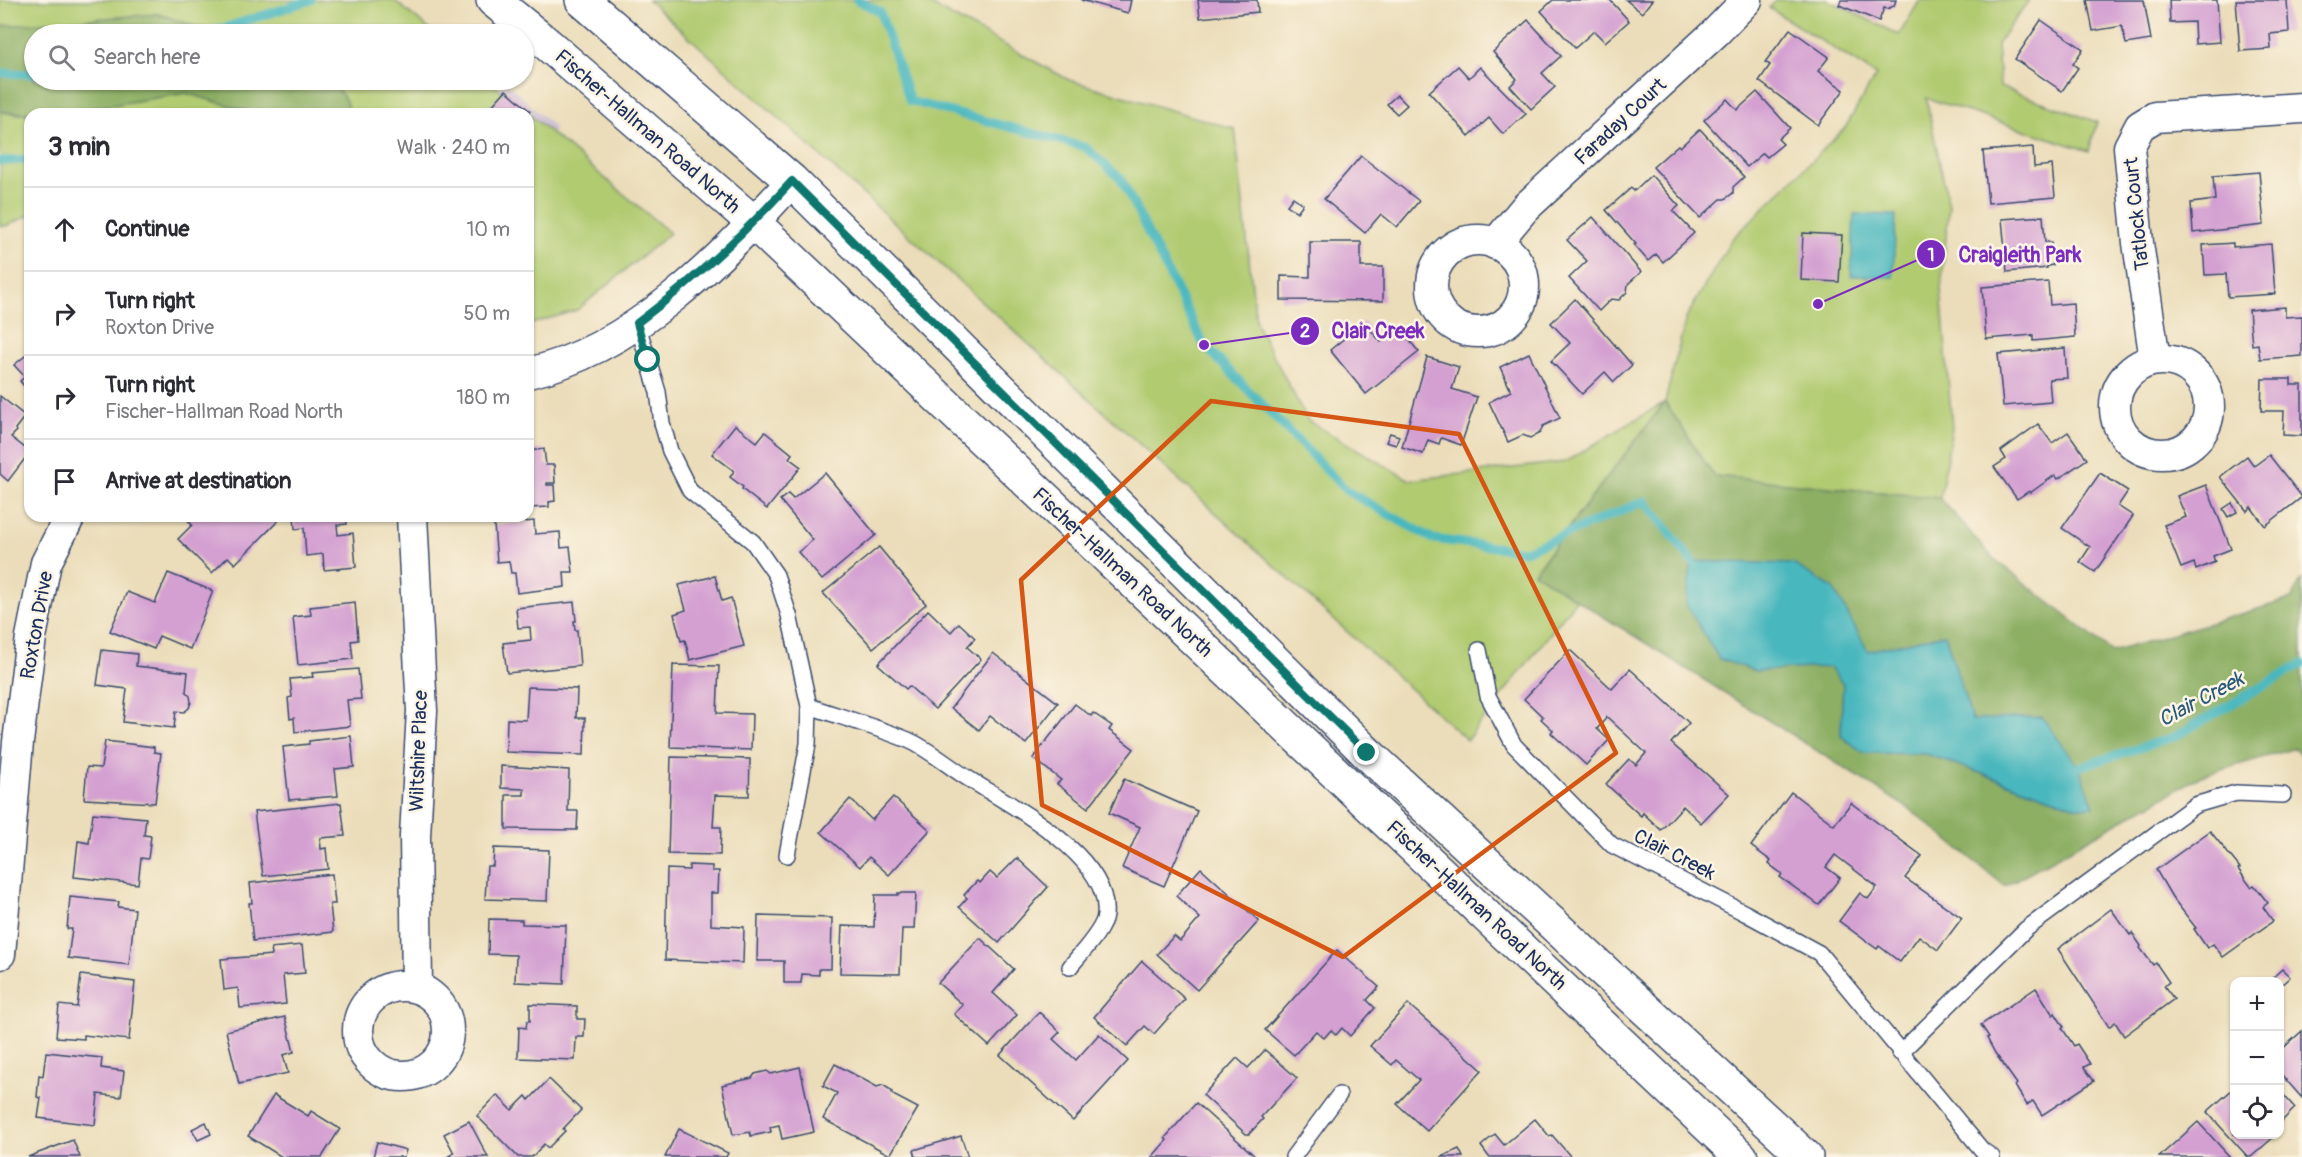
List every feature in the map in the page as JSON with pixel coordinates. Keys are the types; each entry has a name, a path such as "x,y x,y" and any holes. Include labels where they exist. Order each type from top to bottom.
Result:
{"main road":[{"name":"Fischer-Hallman Road North","path":"493,0 523,24"},
{"name":"Fischer-Hallman Road North","path":"582,0 792,181 1367,753 1806,1157"},
{"name":"Fischer-Hallman Road North","path":"534,33 754,223 1741,1157"}],"street":[{"name":"Faraday Court","path":"1495,244 1525,208 1716,32 1747,0"},
{"name":"Tatlock Court","path":"2155,360 2138,243 2129,147 2140,126 2155,117 2302,108"},
{"path":"534,372 549,368 603,344 637,323 686,286 754,223 792,181"},
{"name":"Roxton Drive","path":"0,954 9,741 46,563 67,522"},
{"name":"Wiltshire Place","path":"412,522 422,711 415,836 417,987"}],"lane":[{"path":"637,323 658,392 662,423 670,451 690,491 753,542 776,575 794,635 809,706 808,744 786,855"},
{"name":"Clair Creek","path":"1479,650 1488,696 1514,745 1612,845 1819,953 1982,1150 1992,1157"},
{"path":"809,706 910,741 1043,826 1070,848 1090,870 1103,891 1105,917 1099,929 1070,967"},
{"path":"1900,1053 2026,929 2194,805 2236,793 2283,795"},
{"path":"1293,1157 1339,1095"}],"highlighted area":[{"path":"1211,401 1459,434 1616,753 1343,957 1042,805 1021,580"}],"shaded area":[{"path":"498,90 515,90 534,108 489,108 482,107"},
{"path":"534,108 555,128 534,151"}],"green space":[{"path":"0,0 394,0 423,24 188,24 158,14 0,26"},
{"path":"648,0 922,0 1069,80 1235,129 1256,323 1308,421 1410,480 1565,462 1665,402 1534,572 1577,599 1467,740"},
{"path":"1775,0 1828,0 1899,35 1920,0 2029,0 1997,44 2000,87 2097,122 2089,151 1926,98 1949,206 1941,289 1952,428 1940,498 1714,476 1665,402 1686,318 1732,239 1845,128 1876,75 1769,8"},
{"path":"158,14 188,24 26,24"},
{"path":"24,24 24,90 338,90 348,108 238,108 186,93 92,108 24,108 24,113 0,112 0,26"},
{"path":"338,90 500,90 521,108 348,108"},
{"path":"186,93 238,108 92,108"},
{"path":"0,112 24,114 24,218 6,226 0,226"},
{"path":"534,119 670,233 577,310 534,323"},
{"path":"1665,402 1714,476 1940,498 1993,558 2112,652 2291,599 2302,579 2302,757 2295,748 2201,776 2005,886 1911,810 1534,573","holes":["1833,588 1868,652 1945,635 1972,721 2042,717 2094,806 2077,807 1926,754 1864,752 1841,736 1843,684 1829,667"]}],"water":[{"path":"1854,214 1896,215 1893,277 1851,276"},
{"path":"1692,561 1793,564 1833,588 1868,651 1945,634 1972,720 2042,717 2079,767 2094,806 2077,807 1926,754 1864,753 1841,736 1843,684 1829,667 1755,671 1719,659 1686,604"}],"building":[{"path":"1081,0 1131,0 1128,13"},
{"path":"1198,0 1257,0 1258,12 1200,18"},
{"path":"1553,0 1610,0 1629,21 1605,42 1594,31 1575,48 1541,11"},
{"path":"1626,0 1652,0 1642,13"},
{"path":"1841,0 1896,0 1894,6 1884,8 1879,21 1839,5"},
{"path":"2087,0 2144,0 2151,40 2126,44 2122,26 2093,31"},
{"path":"2169,0 2217,0 2220,42 2195,44 2194,22 2170,23"},
{"path":"2236,0 2287,0 2289,32 2270,34 2271,49 2240,51"},
{"path":"1528,20 1561,56 1542,73 1555,87 1531,109 1510,86 1517,79 1493,52"},
{"path":"2041,20 2083,49 2073,64 2078,68 2062,91 2015,59"},
{"path":"1790,29 1829,57 1818,71 1844,90 1818,125 1759,81 1770,65 1765,62"},
{"path":"1458,66 1469,78 1480,67 1526,114 1503,134 1489,118 1469,136 1429,92"},
{"path":"506,90 527,108 492,108"},
{"path":"1757,92 1790,128 1778,139 1783,144 1767,157 1763,153 1747,167 1704,120 1727,99 1737,110"},
{"path":"1397,95 1407,105 1397,114 1387,104"},
{"path":"1700,129 1744,177 1733,187 1733,193 1721,199 1700,218 1653,167"},
{"path":"2033,147 2034,167 2052,165 2055,197 1988,203 1983,151"},
{"path":"1361,156 1419,201 1397,227 1381,214 1365,233 1324,199"},
{"path":"2259,172 2264,225 2193,233 2191,203 2215,200 2213,176"},
{"path":"1651,175 1679,206 1673,211 1694,233 1663,262 1656,254 1648,261 1606,210 1631,188 1634,191"},
{"path":"1293,197 1303,204 1297,212 1287,205"},
{"path":"2043,216 2045,242 2051,242 2053,265 2047,268 2007,272 2002,219"},
{"path":"1593,217 1641,272 1628,284 1627,292 1619,300 1611,299 1599,311 1569,278 1587,261 1567,240"},
{"path":"1803,233 1842,235 1839,282 1801,280"},
{"path":"1310,242 1361,242 1361,267 1383,267 1383,301 1281,300 1281,276 1310,277"},
{"path":"2233,243 2233,247 2271,244 2275,294 2228,297 2226,274 2205,275 2203,245"},
{"path":"2048,282 2050,305 2073,303 2075,337 2033,341 2033,335 1986,339 1982,287"},
{"path":"1575,299 1632,365 1614,382 1605,372 1582,394 1551,361 1570,343 1551,323"},
{"path":"2285,307 2285,317 2302,316 2302,356 2260,359 2258,344 2252,345 2249,310"},
{"path":"1364,322 1381,342 1399,328 1419,352 1366,394 1330,350"},
{"path":"2065,348 2067,378 2049,379 2051,402 2003,406 1998,354"},
{"path":"1529,353 1560,418 1543,426 1540,433 1530,438 1523,435 1508,442 1489,402 1511,391 1500,367"},
{"path":"24,357 24,376 14,365"},
{"path":"1427,357 1459,367 1452,389 1477,397 1461,445 1441,438 1439,444 1428,440 1423,454 1402,447"},
{"path":"2262,379 2291,379 2291,385 2302,385 2302,436 2283,435 2284,411 2261,411"},
{"path":"0,396 24,415 15,429 17,431 11,437 24,447 24,460 8,481 0,474"},
{"path":"2038,424 2052,443 2068,432 2087,459 2058,479 2055,475 2030,493 2029,491 2017,499 1994,467 2006,459 2001,451"},
{"path":"735,425 757,442 765,432 792,454 789,458 801,467 767,509 730,477 734,471 712,454"},
{"path":"1390,433 1399,436 1396,445 1386,442"},
{"path":"544,449 546,465 554,465 555,483 547,483 547,485 554,485 555,501 549,502 549,507 534,508 534,450"},
{"path":"2269,455 2302,497 2265,526 2251,507 2247,511 2220,477 2247,456 2254,466"},
{"path":"825,473 876,535 822,580 798,552 813,540 780,500 788,494 793,499"},
{"path":"2100,473 2128,491 2118,506 2133,516 2095,572 2080,562 2090,547 2062,528"},
{"path":"2206,485 2231,549 2213,556 2215,562 2196,570 2194,563 2181,568 2164,525 2186,517 2177,496"},
{"path":"2232,503 2237,512 2228,517 2223,509"},
{"path":"534,521 535,534 560,532 561,548 570,547 573,572 564,572 565,587 517,593 515,573 511,573 509,561 497,562 494,525"},
{"path":"189,522 277,522 235,564 228,557 212,573 178,539 192,525"},
{"path":"294,522 347,522 347,524 337,525 338,535 353,533 356,567 324,570 323,554 306,556 304,528 295,529"},
{"path":"879,547 926,604 873,648 823,593"},
{"path":"168,573 213,591 190,649 159,636 154,649 110,631 127,592 155,603"},
{"path":"715,576 722,601 731,598 744,646 690,660 685,640 681,641 674,614 686,610 679,585"},
{"path":"355,602 358,640 351,641 353,659 298,665 293,617 311,615 310,607"},
{"path":"574,602 580,666 507,673 503,643 531,640 530,627 518,628 516,608"},
{"path":"928,610 951,632 959,623 975,638 967,647 981,659 935,709 909,686 906,689 878,664"},
{"path":"102,650 137,654 136,666 188,672 186,692 191,702 189,708 184,712 176,711 174,728 123,722 127,689 97,685"},
{"path":"1570,650 1612,689 1630,669 1689,723 1671,743 1729,794 1701,823 1683,806 1661,830 1643,813 1641,816 1606,784 1629,759 1636,765 1646,753 1607,717 1597,729 1609,740 1586,765 1551,733 1553,730 1541,719 1543,717 1524,699"},
{"path":"993,653 1058,703 1026,744 990,716 979,730 951,708"},
{"path":"673,665 719,666 717,713 752,714 751,750 670,747"},
{"path":"358,669 361,699 347,700 350,726 295,732 294,718 290,719 288,698 292,697 290,679 313,677 312,673"},
{"path":"528,687 577,689 576,718 585,718 584,755 506,752 507,719 526,720"},
{"path":"1075,704 1091,716 1093,713 1112,726 1109,730 1134,749 1088,808 1057,784 1061,780 1033,758"},
{"path":"351,736 354,767 335,769 338,796 289,800 283,747"},
{"path":"105,741 154,747 154,752 161,753 155,803 84,799 87,767 101,768"},
{"path":"671,757 750,759 749,796 715,795 713,827 721,827 720,855 668,854"},
{"path":"501,766 569,770 568,811 578,811 577,830 506,829 506,795 524,795 524,789 501,788"},
{"path":"1124,779 1197,811 1164,886 1122,868 1140,827 1109,813"},
{"path":"1791,792 1834,825 1851,803 1922,856 1905,878 1962,918 1938,950 1919,936 1900,962 1879,946 1877,949 1839,921 1860,893 1868,899 1877,887 1835,855 1826,867 1840,878 1819,905 1780,877 1782,874 1769,864 1771,861 1751,846"},
{"path":"893,797 930,830 889,875 869,857 860,867 821,832 850,799 872,820"},
{"path":"341,803 345,836 320,838 321,849 326,848 328,869 263,876 254,812"},
{"path":"93,813 146,818 144,835 151,836 148,859 141,858 138,884 74,877 78,841 89,843"},
{"path":"2210,831 2240,868 2238,869 2251,887 2254,885 2268,903 2263,907 2273,921 2223,957 2213,944 2207,948 2156,870"},
{"path":"494,848 549,850 547,901 485,899 487,866 493,866"},
{"path":"1017,858 1048,887 999,943 959,907 967,898 964,895 977,881 980,883 990,872 997,878"},
{"path":"689,865 712,866 712,871 719,871 718,893 711,893 711,925 744,927 743,963 665,960 667,869 689,870"},
{"path":"1201,868 1259,921 1197,990 1157,954 1174,936 1180,941 1200,918 1176,896"},
{"path":"332,874 335,904 330,904 333,932 253,941 249,903 252,903 250,883"},
{"path":"898,893 916,893 914,929 902,929 900,974 840,973 842,926 874,927 875,895 898,895"},
{"path":"70,897 119,902 118,907 135,909 129,965 68,958 72,929 67,929"},
{"path":"2111,909 2130,935 2132,933 2153,965 2156,963 2169,982 2164,986 2174,999 2124,1036 2115,1022 2109,1027 2058,949"},
{"path":"758,916 832,918 831,969 819,969 819,975 802,974 801,983 784,983 784,961 757,961"},
{"path":"489,919 522,920 522,924 566,925 564,984 515,982 516,955 488,954"},
{"path":"980,938 1014,969 993,993 1017,1015 989,1046 954,1014 963,1005 938,983"},
{"path":"302,945 305,973 283,975 286,1004 240,1008 238,988 224,990 221,959 272,955 271,948"},
{"path":"1337,950 1379,987 1367,1000 1375,1008 1350,1036 1342,1028 1336,1035 1331,1030 1324,1038 1316,1031 1294,1055 1265,1030"},
{"path":"1142,961 1185,999 1154,1034 1145,1026 1127,1046 1094,1017"},
{"path":"2282,969 2290,977 2284,982 2284,977 2273,977"},
{"path":"81,975 135,982 129,1040 84,1035 84,1039 56,1037 59,1005 77,1007"},
{"path":"2036,988 2053,1015 2055,1013 2074,1046 2077,1044 2090,1064 2084,1067 2094,1081 2042,1115 2033,1101 2027,1105 2015,1086 2017,1084 1995,1053 1981,1025"},
{"path":"530,1004 577,1006 577,1019 585,1019 584,1037 576,1037 575,1060 518,1058 519,1027 526,1028 527,1021 530,1021"},
{"path":"1408,1004 1482,1070 1427,1131 1397,1104 1419,1080 1396,1060 1392,1065 1370,1046"},
{"path":"1039,1012 1060,1032 1053,1039 1076,1060 1099,1034 1128,1061 1073,1121 1000,1055"},
{"path":"285,1017 294,1052 283,1055 288,1073 239,1084 226,1031"},
{"path":"2302,1031 2302,1098 2284,1078 2284,1047"},
{"path":"1265,1050 1297,1078 1261,1117 1263,1119 1249,1134 1246,1134 1203,1095 1237,1058 1248,1068"},
{"path":"46,1052 102,1058 101,1068 124,1071 121,1097 98,1094 95,1125 38,1118 41,1098 37,1097 39,1075 43,1076"},
{"path":"835,1064 877,1087 883,1085 891,1090 893,1095 918,1108 890,1155 823,1119 837,1093 823,1086"},
{"path":"800,1067 814,1132 782,1139 779,1125 770,1127 771,1132 751,1136 750,1132 733,1135 722,1085 752,1078 755,1074 767,1071 771,1074"},
{"path":"549,1079 581,1110 548,1148 544,1144 532,1157 518,1157 477,1116 497,1095 512,1110 526,1096 529,1100"},
{"path":"2230,1092 2230,1137 2207,1112"},
{"path":"274,1095 308,1116 311,1111 340,1129 322,1157 282,1157 248,1136"},
{"path":"2284,1096 2295,1108 2284,1119"},
{"path":"1196,1103 1256,1157 1152,1157 1167,1140 1165,1138"},
{"path":"1535,1119 1571,1157 1489,1157 1481,1146 1495,1134 1504,1145"},
{"path":"469,1121 488,1157 447,1157 454,1153 444,1134"},
{"path":"206,1122 211,1134 198,1140 192,1129"},
{"path":"2198,1122 2230,1157 2159,1157"},
{"path":"679,1129 728,1153 726,1157 665,1157"},
{"path":"961,1136 968,1157 916,1157 914,1150"},
{"path":"2232,1139 2272,1139 2251,1157 2248,1157"},
{"path":"73,1140 80,1157 28,1157"},
{"path":"377,1142 406,1150 404,1157 373,1157"},
{"path":"1459,1149 1463,1157 1441,1157"}],"waterway":[{"name":"Clair Creek","path":"236,24 311,0"},
{"name":"Clair Creek","path":"857,0 880,12 910,101 1085,147 1121,179 1204,345 1347,491 1433,539 1525,551 1645,501 1692,561"},
{"name":"Clair Creek","path":"0,73 24,74"},
{"path":"0,161 24,160"},
{"name":"Clair Creek","path":"2079,767 2174,737 2302,664"}],"place":[{"name":"Craigleith Park","path":"1818,304"},
{"name":"Clair Creek","path":"1204,345"}],"route":[{"path":"648,360 637,323 686,286 754,223 792,181 1367,753"}]}
